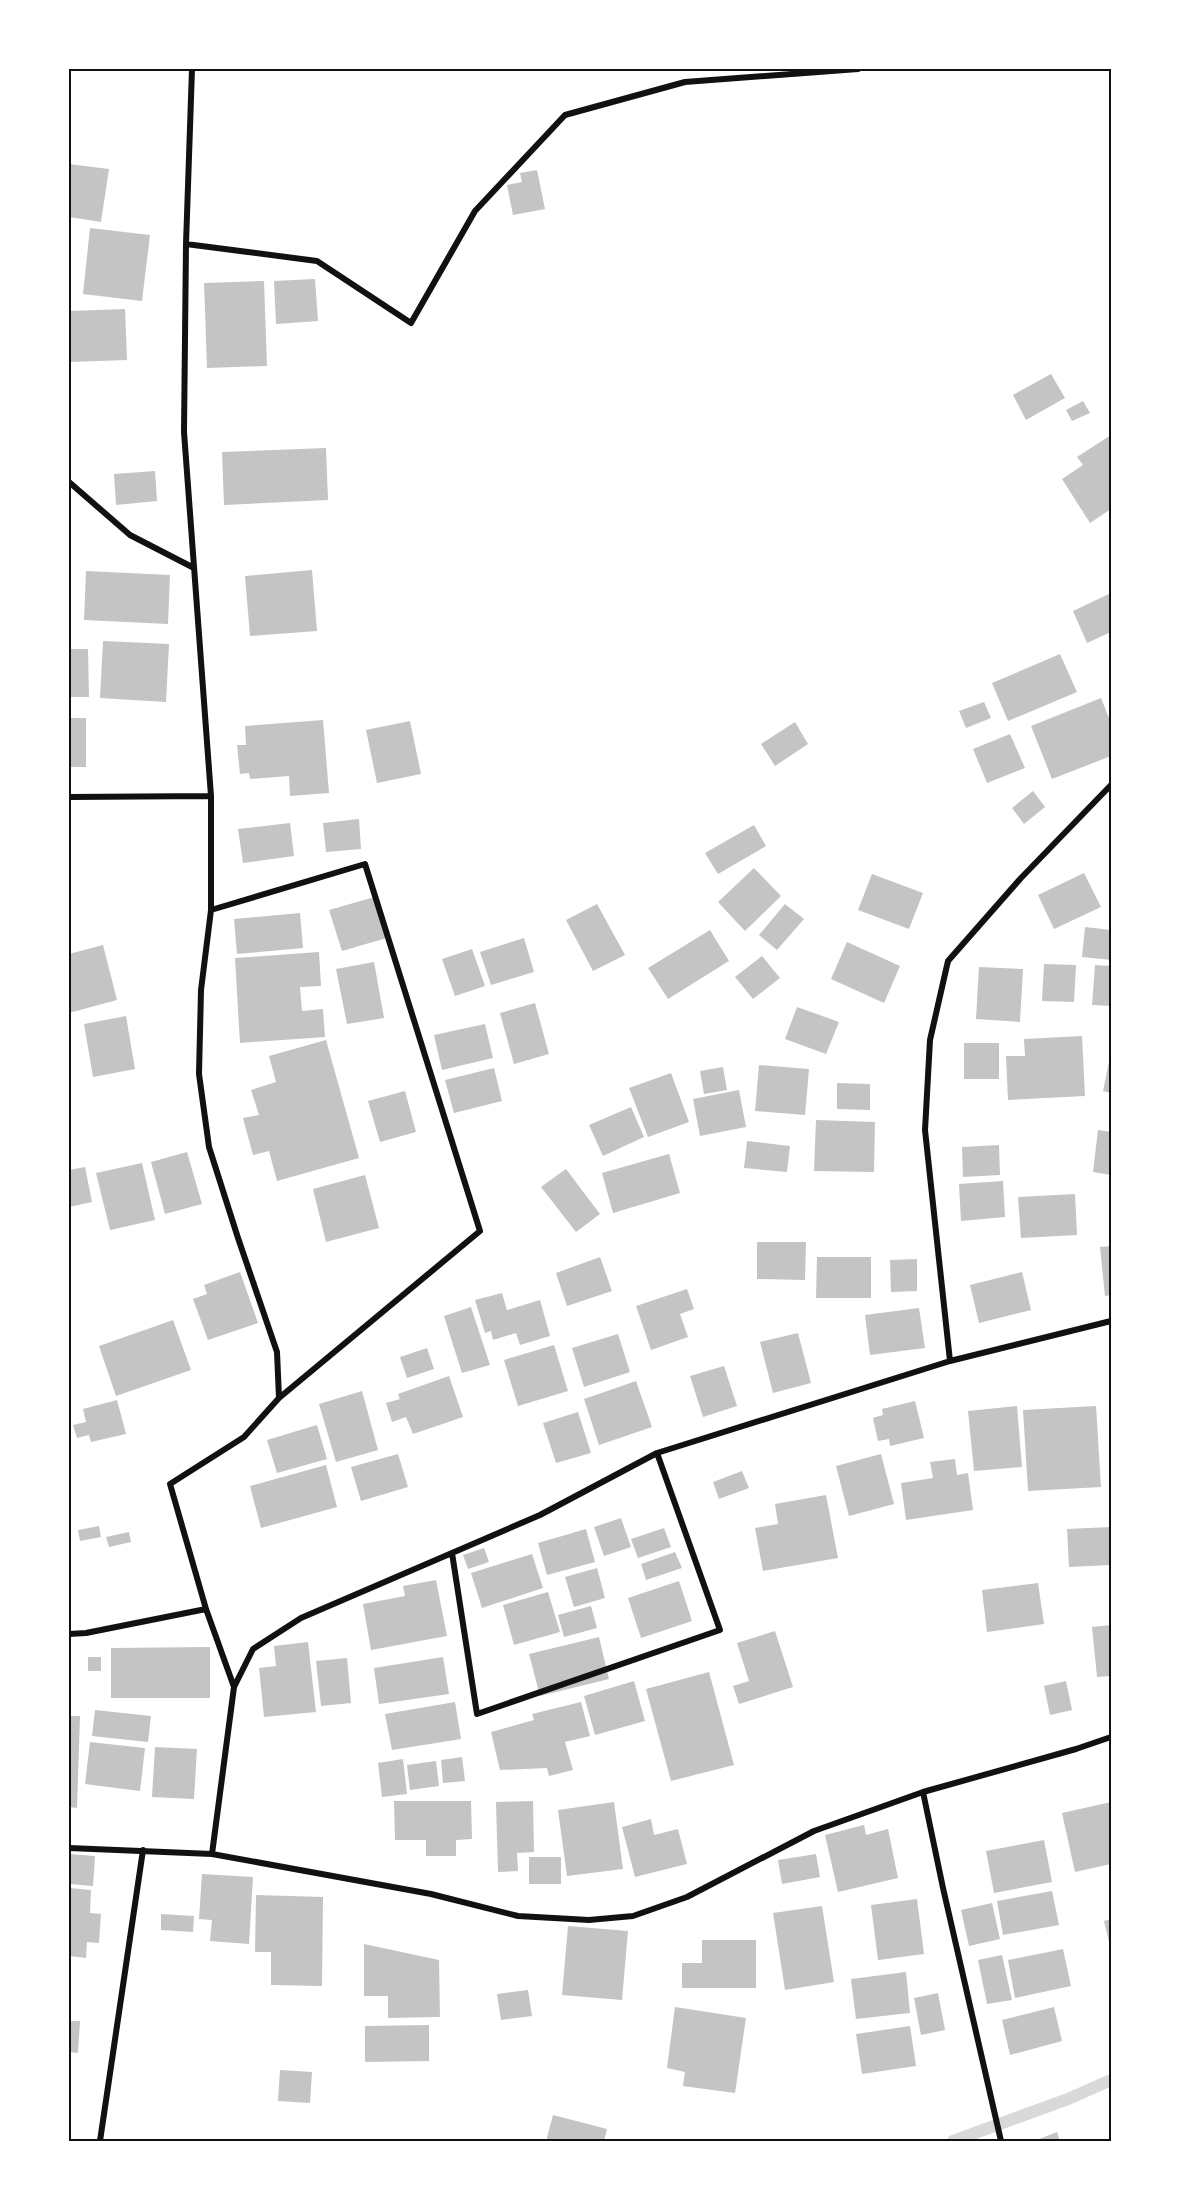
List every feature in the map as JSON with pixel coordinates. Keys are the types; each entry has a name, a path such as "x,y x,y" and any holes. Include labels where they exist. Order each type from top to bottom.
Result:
{"street":[{"path":"192,69 186,244 184,432 211,796 211,910 201,990 200,1063 208,1136 238,1238 277,1352 279,1398"},
{"path":"186,244 317,261 411,323 475,211 565,115 685,82 858,69"},
{"path":"69,482 130,535 194,568"},
{"path":"950,1361 925,1130 930,1040 948,961 1022,878 1111,785"},
{"path":"69,797 211,796"},
{"path":"211,910 365,864 480,1231 279,1398 244,1437 170,1484 206,1609 234,1687"},
{"path":"212,1854 234,1687 253,1649 301,1618 540,1515 657,1453 950,1361 1111,1321"},
{"path":"452,1553 477,1714 720,1630 657,1453"},
{"path":"69,1634 86,1633 206,1609"},
{"path":"69,1848 212,1854 430,1894 518,1916 600,1919 633,1916 687,1898 814,1831 923,1792 1111,1737"},
{"path":"923,1792 1001,2141"},
{"path":"100,2141 143,1850"}],"building":[{"path":"69,164 109,169 101,222 69,217"},
{"path":"537,170 545,209 513,215 507,185 522,182 520,173"},
{"path":"90,228 150,235 142,301 83,294"},
{"path":"315,279 318,321 276,324 274,281"},
{"path":"264,281 267,366 207,368 204,283"},
{"path":"125,309 127,360 69,362 69,311"},
{"path":"1051,374 1065,398 1026,420 1013,395"},
{"path":"1083,401 1090,413 1072,421 1066,410"},
{"path":"1111,435 1111,509 1090,523 1062,479 1083,465 1077,457"},
{"path":"326,448 328,500 224,505 222,452"},
{"path":"155,471 157,501 116,505 114,474"},
{"path":"312,570 317,631 250,636 245,576"},
{"path":"86,571 170,575 168,624 84,620"},
{"path":"1111,593 1111,632 1087,643 1073,611"},
{"path":"103,641 169,644 166,702 100,698"},
{"path":"69,649 88,649 89,697 69,697"},
{"path":"1060,654 1077,692 1008,721 992,683"},
{"path":"1101,698 1111,723 1111,756 1052,779 1031,726"},
{"path":"984,702 991,718 966,728 959,711"},
{"path":"69,718 86,718 86,767 69,767"},
{"path":"323,720 329,793 290,796 289,776 250,779 249,773 240,774 237,745 246,745 245,726"},
{"path":"410,721 421,774 377,783 366,730"},
{"path":"795,722 808,744 775,766 761,744"},
{"path":"1010,734 1025,768 987,783 973,749"},
{"path":"1033,791 1045,807 1024,824 1012,808"},
{"path":"359,819 361,849 326,852 323,823"},
{"path":"290,823 294,856 243,863 238,829"},
{"path":"754,825 766,846 718,874 705,853"},
{"path":"754,868 781,896 745,931 718,902"},
{"path":"1084,873 1101,907 1054,929 1038,895"},
{"path":"872,874 923,893 909,929 858,910"},
{"path":"378,896 390,937 342,951 329,910"},
{"path":"597,904 625,955 593,971 566,920"},
{"path":"785,904 804,919 777,950 759,935"},
{"path":"300,913 303,948 237,954 234,919"},
{"path":"1085,927 1111,930 1111,960 1082,957"},
{"path":"710,930 729,961 668,999 648,968"},
{"path":"524,938 534,972 491,985 480,952"},
{"path":"847,942 900,966 884,1003 831,979"},
{"path":"103,945 117,1000 69,1013 69,954"},
{"path":"472,949 485,986 455,996 442,959"},
{"path":"319,952 321,986 300,987 302,1011 323,1009 325,1037 240,1043 235,958"},
{"path":"762,956 780,978 753,999 735,977"},
{"path":"374,962 384,1018 347,1024 336,969"},
{"path":"1044,964 1076,965 1074,1002 1042,1001"},
{"path":"1095,965 1111,966 1111,1006 1092,1005"},
{"path":"979,967 1023,969 1020,1022 976,1019"},
{"path":"535,1003 549,1054 514,1064 500,1013"},
{"path":"797,1007 839,1022 826,1054 785,1039"},
{"path":"126,1016 135,1069 93,1077 84,1024"},
{"path":"485,1024 493,1058 442,1070 434,1035"},
{"path":"1082,1036 1085,1096 1008,1100 1006,1056 1025,1056 1024,1039"},
{"path":"326,1040 359,1158 277,1181 269,1151 253,1155 243,1118 259,1115 251,1090 276,1082 269,1056"},
{"path":"964,1043 999,1043 999,1079 964,1079"},
{"path":"1111,1057 1111,1093 1103,1091"},
{"path":"759,1065 809,1069 805,1115 755,1111"},
{"path":"723,1067 727,1090 704,1094 700,1071"},
{"path":"494,1068 502,1101 454,1113 445,1080"},
{"path":"671,1073 689,1122 648,1137 629,1088"},
{"path":"837,1083 870,1084 870,1110 837,1109"},
{"path":"739,1090 746,1127 700,1136 693,1099"},
{"path":"405,1091 416,1132 380,1142 368,1101"},
{"path":"631,1107 644,1137 603,1156 589,1125"},
{"path":"816,1120 875,1122 874,1172 814,1171"},
{"path":"1098,1130 1111,1132 1111,1175 1093,1172"},
{"path":"747,1141 790,1146 787,1172 744,1168"},
{"path":"999,1145 1000,1175 963,1177 962,1147"},
{"path":"187,1152 202,1204 165,1214 151,1162"},
{"path":"669,1154 680,1193 613,1213 602,1173"},
{"path":"142,1163 155,1220 110,1230 96,1173"},
{"path":"85,1167 92,1202 69,1207 69,1170"},
{"path":"566,1169 600,1214 576,1232 541,1187"},
{"path":"365,1175 379,1228 326,1242 313,1189"},
{"path":"1003,1181 1005,1217 961,1221 959,1184"},
{"path":"1075,1194 1077,1235 1021,1238 1018,1197"},
{"path":"757,1242 806,1242 805,1280 757,1279"},
{"path":"1111,1246 1111,1295 1105,1296 1100,1247"},
{"path":"600,1257 612,1291 567,1306 556,1273"},
{"path":"817,1257 871,1257 871,1298 816,1298"},
{"path":"917,1259 917,1291 891,1292 890,1260"},
{"path":"240,1272 258,1323 208,1340 193,1299 207,1294 204,1285"},
{"path":"1022,1272 1031,1310 979,1323 970,1285"},
{"path":"687,1289 694,1309 680,1314 688,1337 651,1350 636,1306"},
{"path":"502,1293 507,1310 540,1300 550,1336 520,1345 516,1333 493,1340 491,1331 485,1333 475,1300"},
{"path":"471,1307 490,1365 462,1373 444,1316"},
{"path":"919,1308 925,1348 870,1355 865,1315"},
{"path":"173,1320 191,1370 116,1396 99,1346"},
{"path":"798,1333 811,1383 773,1393 760,1342"},
{"path":"618,1334 630,1372 584,1387 572,1348"},
{"path":"554,1345 568,1391 518,1406 504,1360"},
{"path":"427,1348 434,1369 407,1378 400,1357"},
{"path":"724,1366 737,1406 703,1417 690,1376"},
{"path":"449,1376 463,1417 413,1434 406,1417 392,1422 386,1403 400,1399 398,1394"},
{"path":"636,1381 652,1427 599,1445 584,1399"},
{"path":"362,1391 378,1450 336,1462 319,1404"},
{"path":"117,1400 126,1434 91,1442 89,1435 77,1438 73,1425 86,1422 83,1409"},
{"path":"915,1401 924,1438 890,1446 889,1439 878,1441 873,1418 883,1415 882,1409"},
{"path":"1017,1406 1022,1467 974,1471 968,1411"},
{"path":"1096,1406 1101,1487 1028,1491 1023,1410"},
{"path":"578,1412 591,1453 556,1463 543,1423"},
{"path":"317,1425 327,1459 277,1473 267,1440"},
{"path":"398,1454 408,1487 361,1501 351,1467"},
{"path":"881,1454 894,1504 849,1516 836,1466"},
{"path":"955,1459 957,1475 968,1473 973,1510 906,1520 901,1483 933,1478 930,1462"},
{"path":"326,1465 337,1507 261,1528 250,1486"},
{"path":"742,1471 749,1488 719,1499 713,1482"},
{"path":"826,1495 838,1558 763,1571 755,1528 778,1524 775,1504"},
{"path":"621,1518 631,1547 604,1556 594,1527"},
{"path":"99,1526 101,1537 80,1541 78,1530"},
{"path":"1111,1527 1111,1565 1069,1567 1067,1529"},
{"path":"664,1528 671,1547 638,1558 631,1539"},
{"path":"586,1529 595,1562 547,1575 538,1543"},
{"path":"129,1532 131,1542 109,1547 106,1537"},
{"path":"484,1548 489,1562 468,1569 463,1555"},
{"path":"675,1552 682,1568 646,1580 641,1564"},
{"path":"532,1554 543,1588 482,1608 471,1573"},
{"path":"597,1568 605,1598 574,1607 565,1577"},
{"path":"436,1580 447,1636 371,1650 363,1604 405,1596 403,1586"},
{"path":"679,1581 692,1621 641,1638 628,1598"},
{"path":"1038,1583 1044,1624 987,1632 982,1590"},
{"path":"548,1592 560,1632 514,1645 503,1605"},
{"path":"591,1606 597,1628 564,1637 558,1615"},
{"path":"1111,1625 1111,1676 1097,1677 1092,1627"},
{"path":"775,1631 793,1687 739,1704 733,1686 749,1681 737,1643"},
{"path":"599,1637 609,1679 540,1696 529,1654"},
{"path":"308,1642 316,1712 264,1717 259,1668 276,1666 274,1646"},
{"path":"210,1647 210,1698 111,1698 111,1648"},
{"path":"88,1657 101,1657 101,1671 88,1671"},
{"path":"443,1657 449,1694 379,1704 374,1668"},
{"path":"347,1658 351,1703 321,1706 316,1661"},
{"path":"709,1672 734,1765 671,1781 646,1689"},
{"path":"634,1681 645,1721 595,1735 584,1696"},
{"path":"1066,1681 1072,1710 1050,1715 1044,1686"},
{"path":"455,1702 461,1739 392,1750 385,1714"},
{"path":"581,1702 590,1736 565,1742 573,1770 549,1776 547,1768 500,1770 491,1732 534,1720 532,1714"},
{"path":"95,1710 151,1716 148,1742 92,1736"},
{"path":"69,1716 80,1716 77,1808 69,1807"},
{"path":"90,1742 145,1748 140,1791 85,1784"},
{"path":"155,1747 197,1749 194,1799 152,1797"},
{"path":"462,1757 465,1781 443,1783 441,1760"},
{"path":"403,1759 407,1794 382,1797 378,1763"},
{"path":"436,1761 439,1786 410,1790 407,1765"},
{"path":"394,1801 471,1801 472,1839 456,1840 456,1856 426,1856 426,1840 395,1840"},
{"path":"533,1801 534,1852 517,1853 518,1871 498,1872 496,1802"},
{"path":"614,1802 623,1869 567,1876 558,1810"},
{"path":"1111,1802 1111,1864 1075,1872 1062,1813"},
{"path":"651,1819 654,1835 678,1829 687,1864 635,1877 622,1827"},
{"path":"864,1825 866,1835 888,1829 898,1878 838,1892 825,1835"},
{"path":"1044,1840 1052,1882 994,1893 986,1851"},
{"path":"69,1854 95,1856 93,1886 69,1884"},
{"path":"816,1854 820,1877 782,1884 778,1860"},
{"path":"529,1857 561,1857 561,1884 529,1884"},
{"path":"202,1874 253,1877 249,1944 210,1941 212,1920 199,1919"},
{"path":"69,1888 91,1890 90,1913 101,1914 99,1943 87,1942 86,1958 69,1956"},
{"path":"1052,1891 1059,1925 1003,1935 997,1901"},
{"path":"256,1895 323,1897 322,1986 271,1985 271,1952 255,1952"},
{"path":"917,1899 924,1954 878,1960 871,1905"},
{"path":"992,1903 1000,1939 969,1946 961,1910"},
{"path":"822,1906 834,1982 785,1990 773,1913"},
{"path":"161,1914 194,1916 193,1932 161,1930"},
{"path":"1111,1919 1111,1946 1110,1946 1104,1921"},
{"path":"568,1926 628,1931 622,2000 562,1995"},
{"path":"702,1940 756,1940 756,1988 682,1988 682,1963 702,1963"},
{"path":"364,1944 439,1960 440,2017 388,2018 388,1996 364,1996"},
{"path":"1063,1949 1071,1986 1015,1998 1008,1960"},
{"path":"1002,1955 1012,2000 987,2004 978,1960"},
{"path":"906,1972 910,2013 856,2019 851,1979"},
{"path":"528,1990 532,2016 501,2020 497,1994"},
{"path":"938,1993 945,2030 921,2035 914,1998"},
{"path":"675,2007 746,2018 735,2093 683,2086 685,2072 667,2068"},
{"path":"1054,2007 1062,2041 1010,2055 1002,2020"},
{"path":"69,2021 80,2021 78,2053 69,2052"},
{"path":"429,2025 429,2061 365,2062 365,2026"},
{"path":"910,2026 916,2066 862,2074 856,2034"},
{"path":"280,2070 312,2072 310,2103 278,2101"},
{"path":"553,2115 607,2129 604,2141 546,2141"},
{"path":"1057,2132 1060,2141 1034,2141"}],"waterway":[{"path":"953,2141 1068,2099 1111,2080"}]}
